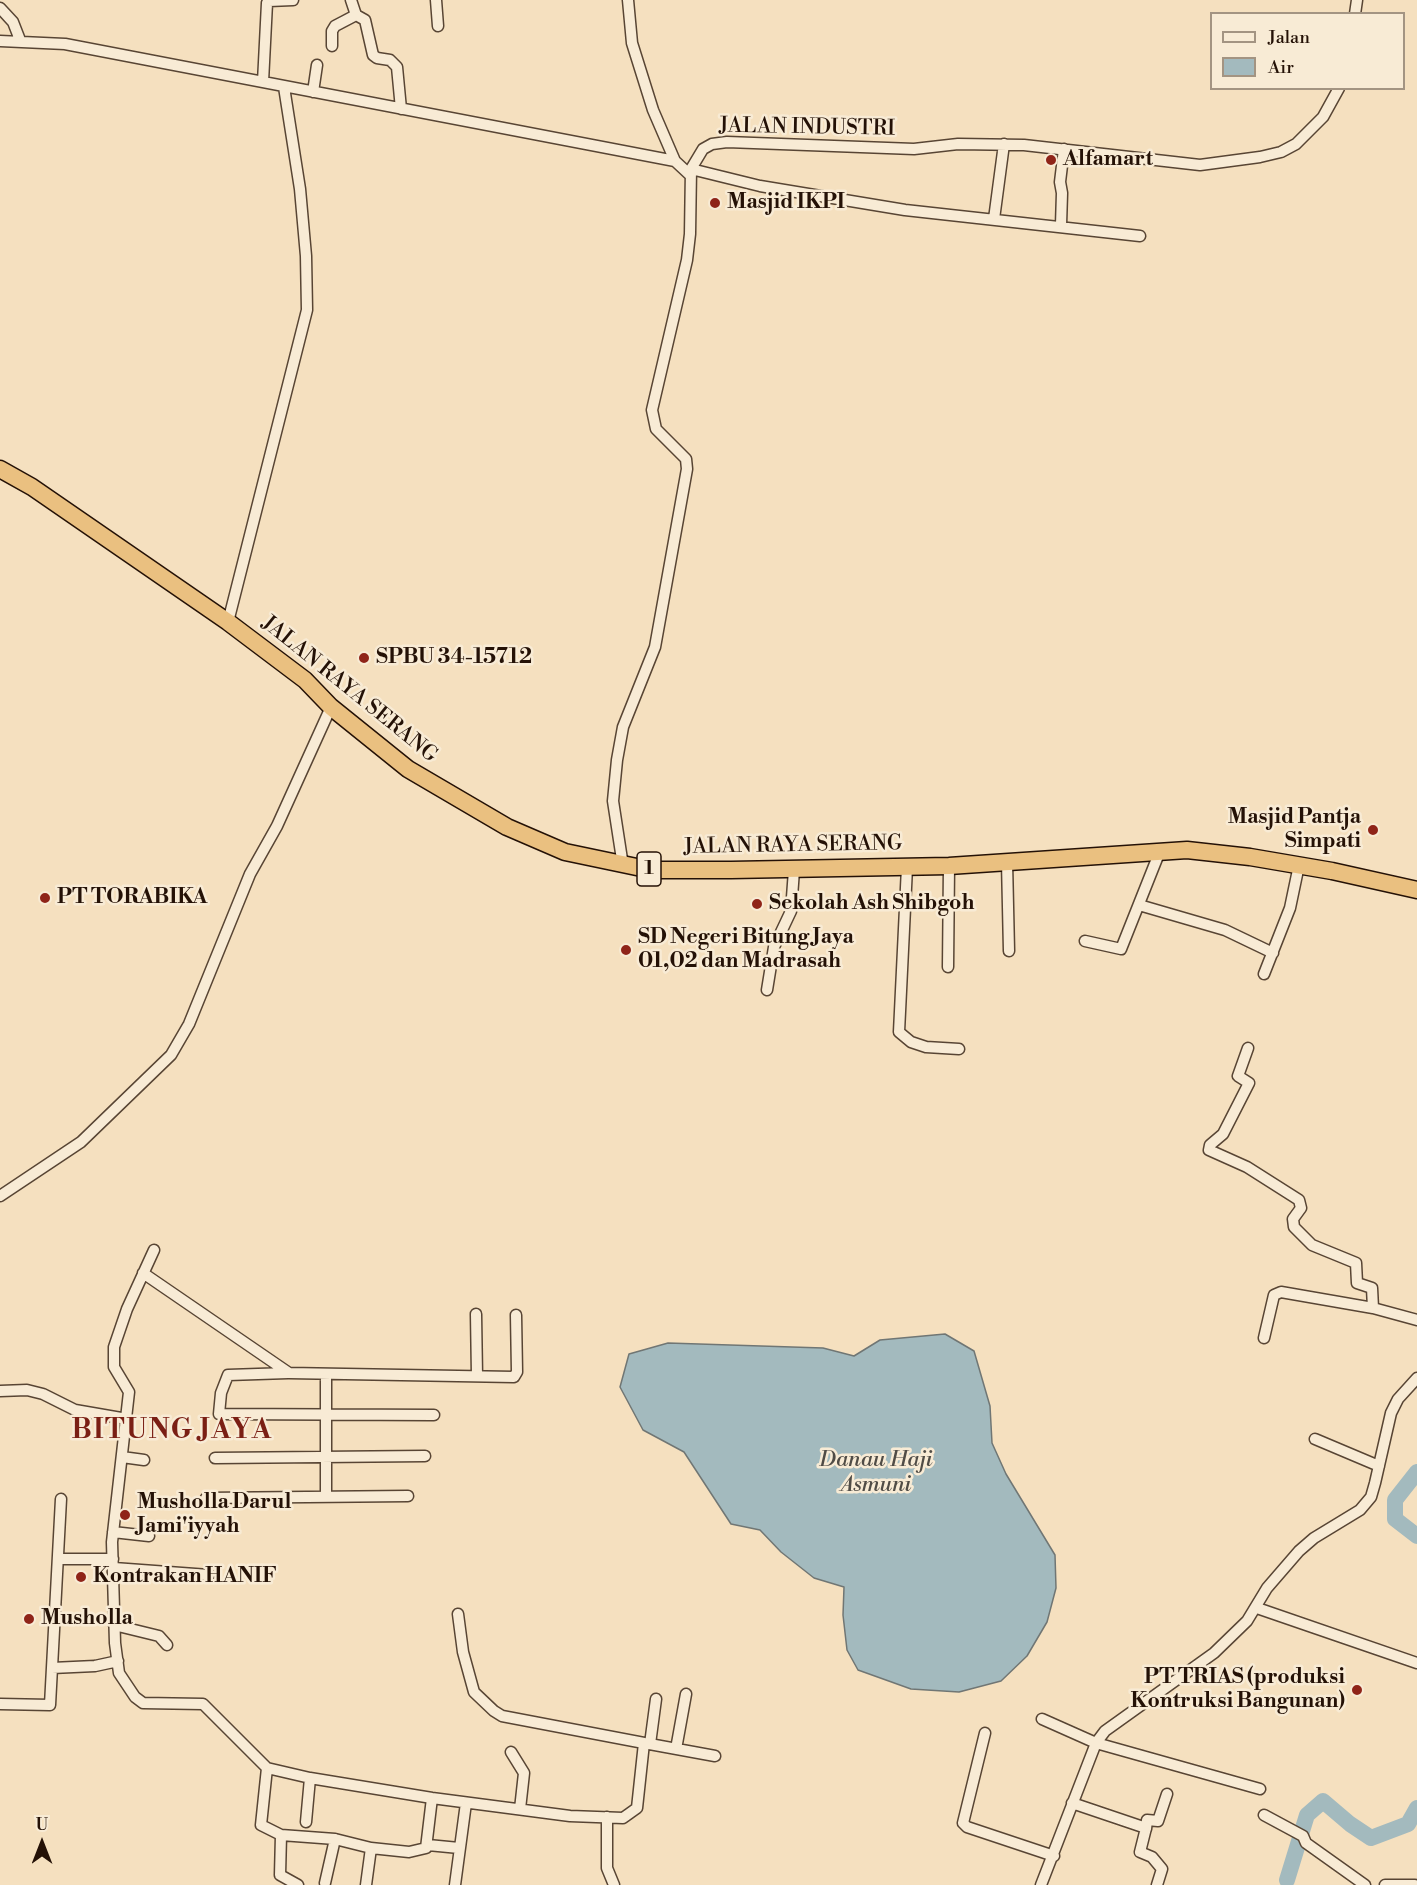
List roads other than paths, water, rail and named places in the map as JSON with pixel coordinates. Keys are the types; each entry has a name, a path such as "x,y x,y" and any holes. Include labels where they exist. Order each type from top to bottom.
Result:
{"highway":[{"name":"JALAN RAYA SERANG","path":"0,469 32,487 228,622 305,680 331,707 408,769 507,827 565,852 622,866 675,870 794,870 949,866 1187,850 1299,865 1417,890"}],"street":[{"path":"263,82 267,3 293,0"},
{"path":"351,0 356,15 368,25 374,57 390,60 397,67 401,109"},
{"path":"436,0 438,26"},
{"path":"628,0 632,44 661,132 675,160"},
{"path":"0,8 13,22 12,40 65,44 675,160 691,172 880,207 1061,225 1140,236"},
{"path":"332,46 333,28 356,15"},
{"path":"313,92 317,65"},
{"path":"228,622 307,310 306,256 300,189 284,87"},
{"name":"JALAN INDUSTRI","path":"691,172 703,149 712,144 727,142 914,149 958,144 1005,144 1200,165 1281,152 1306,136 1323,117 1338,90"},
{"path":"994,219 1005,144"},
{"path":"1061,225 1060,182 1064,149"},
{"path":"622,866 613,801 617,760 623,727 655,647 687,469 686,459 656,429 652,411 687,260 690,234 691,172"},
{"path":"0,1196 81,1142 171,1055 189,1024 257,859 277,826 331,707"},
{"path":"1085,941 1121,949 1160,851"},
{"path":"1007,862 1009,951"},
{"path":"1264,974 1290,908 1299,865"},
{"path":"948,967 949,866"},
{"path":"908,867 899,1032 911,1042 926,1047 959,1049"},
{"path":"767,990 774,947 791,911 794,870"},
{"path":"1139,905 1224,930 1273,953"},
{"path":"1248,1048 1238,1076 1249,1083 1223,1134 1210,1145 1209,1150 1247,1167 1299,1200 1301,1208 1293,1219 1294,1227 1312,1245 1356,1263 1357,1283 1372,1288 1373,1308"},
{"path":"154,1250 118,1330 114,1347 114,1367 129,1389 113,1532 114,1625 119,1673 135,1697 152,1705 202,1704 267,1768 310,1778 466,1803 570,1816 623,1818 637,1808 656,1699"},
{"path":"143,1273 289,1373"},
{"path":"1264,1338 1276,1292 1373,1308 1417,1320"},
{"path":"476,1314 477,1376"},
{"path":"434,1415 219,1414 221,1393 228,1375 289,1373 516,1375 516,1315"},
{"path":"326,1374 326,1495"},
{"path":"1041,1885 1096,1743 1105,1731 1214,1653 1257,1608 1267,1588 1299,1551 1314,1538 1360,1510 1371,1497 1391,1413 1398,1399 1417,1378"},
{"path":"0,1391 27,1390 43,1394 75,1410 127,1419"},
{"path":"1315,1439 1379,1466"},
{"path":"215,1458 425,1456"},
{"path":"122,1457 144,1460"},
{"path":"206,1498 326,1495 408,1496"},
{"path":"0,1704 50,1705 60,1499"},
{"path":"113,1532 150,1536"},
{"path":"58,1559 209,1575"},
{"path":"1257,1608 1417,1663"},
{"path":"458,1614 463,1652 474,1692 502,1716 715,1756"},
{"path":"114,1625 159,1636 167,1645"},
{"path":"52,1668 95,1666 117,1661"},
{"path":"676,1749 686,1694"},
{"path":"1042,1719 1096,1743 1260,1789"},
{"path":"985,1733 963,1823 967,1827 1054,1856"},
{"path":"510,1752 524,1773 520,1809"},
{"path":"267,1768 261,1825 281,1834 335,1839 371,1848 422,1851 428,1845 432,1798"},
{"path":"306,1822 310,1778"},
{"path":"1157,1885 1162,1868 1156,1865 1152,1857 1140,1852 1147,1820 1158,1821 1167,1794"},
{"path":"455,1885 466,1803"},
{"path":"1072,1803 1146,1829"},
{"path":"1263,1815 1301,1835 1306,1843 1365,1885"},
{"path":"607,1817 607,1868 614,1885"},
{"path":"281,1834 280,1875 298,1885"},
{"path":"325,1883 335,1839"},
{"path":"428,1845 459,1848"},
{"path":"366,1885 371,1848"},
{"path":"1385,1885 1415,1885"}],"water":[{"name":"Danau Haji Asmuni","path":"945,1334 974,1351 990,1406 992,1443 1006,1474 1055,1555 1056,1588 1047,1622 1027,1656 1001,1681 959,1692 911,1689 858,1670 847,1650 843,1615 844,1587 814,1578 781,1552 760,1530 731,1524 684,1452 643,1430 620,1387 629,1354 668,1343 823,1348 854,1356 880,1340"}],"waterway":[{"path":"1417,1472 1395,1500 1395,1519 1417,1536"},
{"path":"1287,1880 1307,1815 1323,1801 1371,1838 1408,1824 1417,1808"}],"place":[{"name":"Alfamart","path":"1051,160"},
{"name":"Masjid IKPI","path":"715,203"},
{"name":"SPBU 34-15712","path":"364,658"},
{"name":"Masjid Pantja Simpati","path":"1373,830"},
{"name":"PT TORABIKA","path":"45,898"},
{"name":"Sekolah Ash Shibgoh","path":"757,904"},
{"name":"SD Negeri Bitung Jaya 01,02 dan Madrasah","path":"626,950"},
{"name":"Musholla Darul Jami'iyyah","path":"125,1515"},
{"name":"Kontrakan HANIF","path":"81,1577"},
{"name":"Musholla","path":"29,1619"},
{"name":"PT TRIAS (produksi Kontruksi Bangunan)","path":"1357,1690"}],"district":[{"name":"BITUNG JAYA","path":"172,1432"}]}
